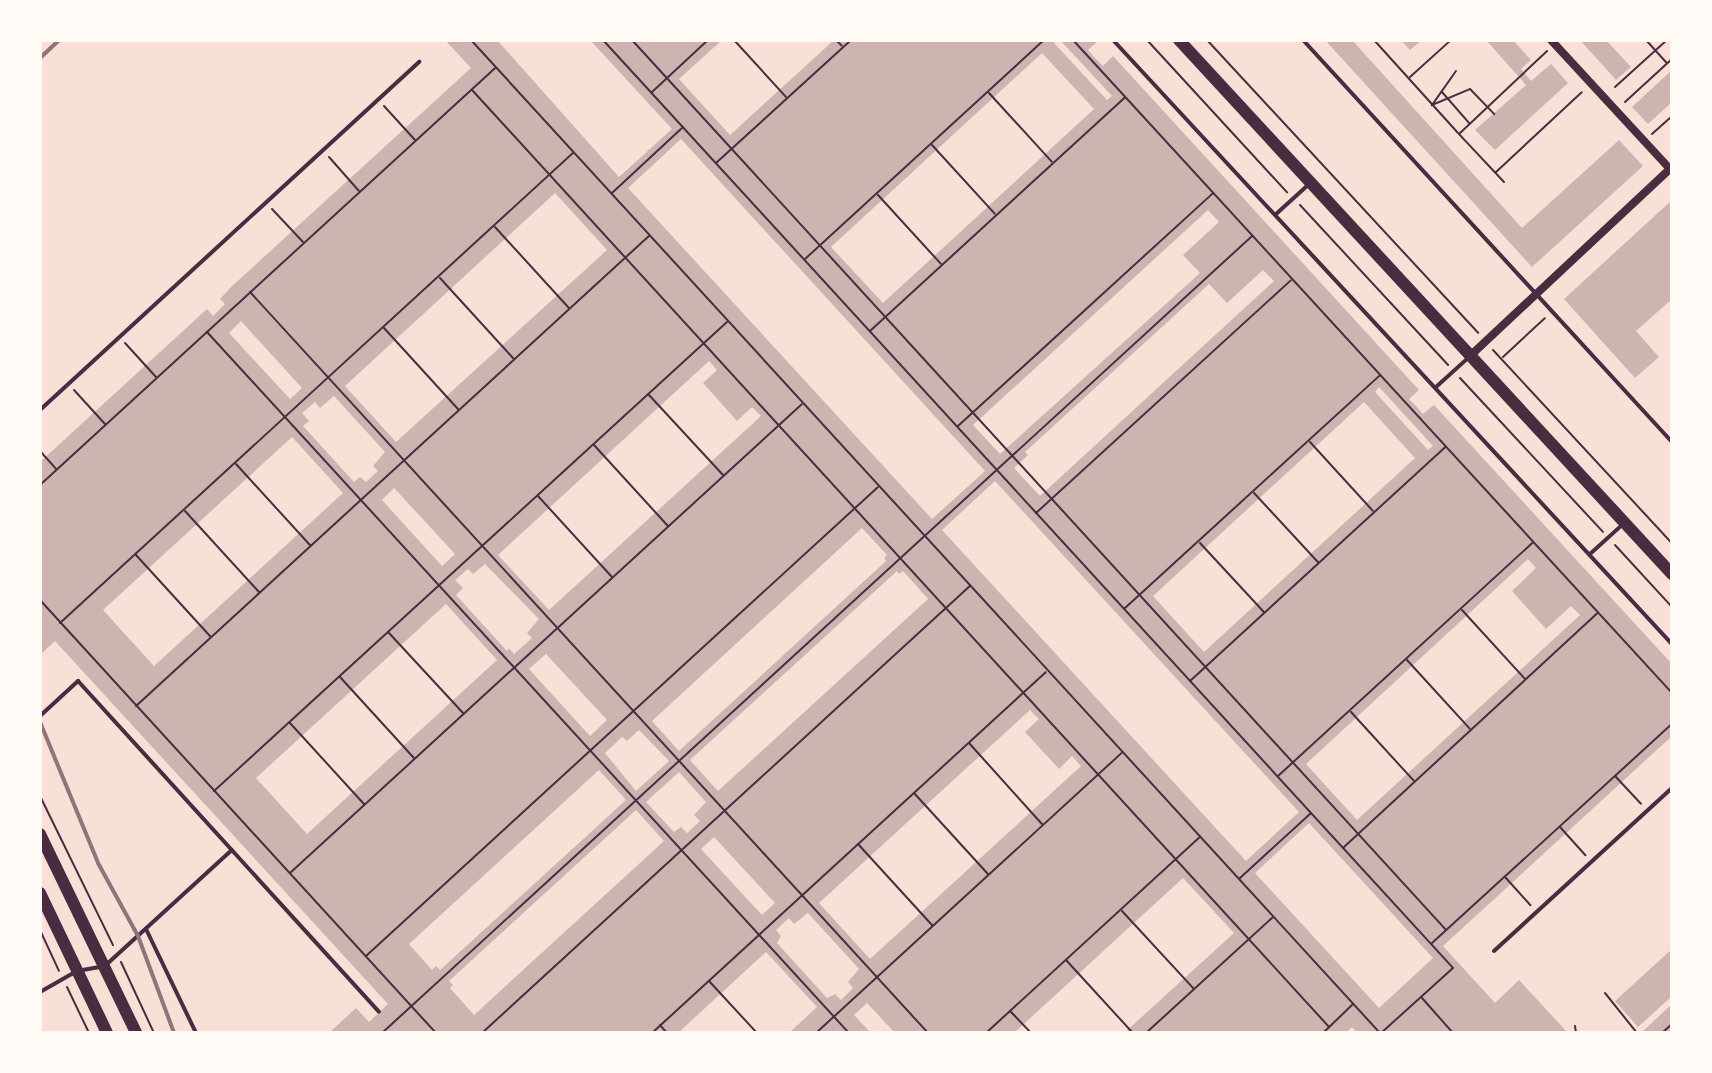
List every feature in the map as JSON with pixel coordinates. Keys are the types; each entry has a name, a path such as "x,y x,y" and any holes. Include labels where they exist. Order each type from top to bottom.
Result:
{"main road":[{"path":"1179,40 1672,574"},
{"path":"40,834 136,1033"},
{"path":"40,893 107,1033"}],"street":[{"path":"1470,356 1671,169 1551,44"}],"lane":[{"path":"1114,40 1672,644"},
{"path":"1303,40 1672,442"},
{"path":"40,410 419,62"},
{"path":"1275,215 1310,183"},
{"path":"1435,388 1470,356"},
{"path":"1590,555 1624,524"},
{"path":"40,716 78,681 379,1012"},
{"path":"1494,951 1672,788"},
{"path":"40,992 77,971 105,966 232,850"},
{"path":"146,929 196,1033"}],"path":[{"path":"471,40 1381,1033 1453,968 603,40"},
{"path":"632,40 1446,930"},
{"path":"651,92 708,40"},
{"path":"734,40 787,98"},
{"path":"836,40 843,47"},
{"path":"716,163 851,40"},
{"path":"804,260 1044,40"},
{"path":"1073,40 1672,693"},
{"path":"1147,40 1672,607"},
{"path":"1207,40 1672,543"},
{"path":"1374,40 1504,182"},
{"path":"1410,78 1451,40"},
{"path":"1646,40 1667,63"},
{"path":"1615,87 1667,40"},
{"path":"1459,134 1551,44"},
{"path":"1625,102 1672,59"},
{"path":"40,485 496,67"},
{"path":"1432,105 1456,71"},
{"path":"1495,173 1587,88"},
{"path":"1432,105 1470,89 1494,114"},
{"path":"472,90 1329,1027"},
{"path":"1442,91 1470,123"},
{"path":"988,92 1053,163"},
{"path":"870,331 1125,97"},
{"path":"378,100 416,141"},
{"path":"1652,134 1672,116"},
{"path":"611,194 683,127"},
{"path":"931,144 996,215"},
{"path":"323,151 360,192"},
{"path":"60,623 574,152"},
{"path":"877,193 942,265"},
{"path":"957,427 1213,193"},
{"path":"267,202 304,243"},
{"path":"494,226 570,309"},
{"path":"136,706 650,235"},
{"path":"382,1033 1252,236"},
{"path":"438,276 514,359"},
{"path":"1036,513 1292,279"},
{"path":"250,292 928,1033"},
{"path":"1501,359 1549,314"},
{"path":"214,791 728,321"},
{"path":"383,327 459,410"},
{"path":"207,332 849,1033"},
{"path":"120,337 157,378"},
{"path":"1124,609 1380,375"},
{"path":"68,384 106,425"},
{"path":"648,394 724,476"},
{"path":"290,873 803,403"},
{"path":"1308,441 1374,512"},
{"path":"593,444 669,526"},
{"path":"1190,681 1446,446"},
{"path":"40,451 57,469"},
{"path":"234,463 310,546"},
{"path":"366,956 879,486"},
{"path":"1253,492 1318,563"},
{"path":"537,495 613,578"},
{"path":"184,509 260,592"},
{"path":"1199,541 1264,613"},
{"path":"1277,777 1533,542"},
{"path":"135,554 211,637"},
{"path":"482,1033 684,852 970,586"},
{"path":"40,600 436,1033"},
{"path":"1461,608 1526,679"},
{"path":"1343,848 1598,613"},
{"path":"388,632 463,714"},
{"path":"1406,659 1471,730"},
{"path":"652,1033 1048,670"},
{"path":"339,676 415,759"},
{"path":"1350,710 1415,782"},
{"path":"289,722 365,805"},
{"path":"1431,944 1672,724"},
{"path":"969,743 1043,825"},
{"path":"816,1033 1123,752"},
{"path":"1615,776 1647,811"},
{"path":"914,793 989,875"},
{"path":"40,796 154,1033"},
{"path":"1239,879 1311,813"},
{"path":"1559,827 1591,862"},
{"path":"986,1033 1200,837"},
{"path":"858,844 933,926"},
{"path":"1505,877 1537,912"},
{"path":"1121,910 1194,989"},
{"path":"1146,1033 1273,917"},
{"path":"1066,960 1133,1033"},
{"path":"709,981 757,1033"},
{"path":"1605,993 1637,1033"},
{"path":"1421,997 1453,1033"},
{"path":"1323,1033 1353,1004"},
{"path":"1010,1011 1031,1033"},
{"path":"1662,1033 1672,1024"},
{"path":"660,1025 667,1033"},
{"path":"1575,1026 1576,1033"}],"building":[{"path":"445,40 497,40 619,177 672,129 590,40 722,40 679,79 730,135 834,40 1057,40 1054,43 1107,100 1112,96 1060,40 1099,40 1088,50 1095,58 1103,66 1113,56 1419,390 1409,399 1423,414 1434,405 1672,664 1672,736 1443,946 1495,1003 1519,980 1568,1033 1357,1033 1352,1027 1346,1033 1124,1033 1234,933 1183,878 1014,1033 895,1033 867,1003 854,1015 871,1033 789,1033 817,1007 766,952 678,1033 329,1033 356,1008 369,1022 388,1004 55,641 40,655 40,462 207,309 213,316 225,304 220,299 231,287 471,68","holes":["1042,53 1094,109 883,303 831,247","681,139 985,471 932,519 628,188","555,193 607,250 396,442 345,386","1208,210 1219,222 1183,255 1200,273 1000,454 973,425","1263,270 1274,281 1040,496 1014,468 1028,455 1025,452 1209,284 1227,303","241,321 302,388 290,399 229,333","709,361 717,370 703,383 737,421 752,407 761,416 549,610 498,555","1379,387 1433,446 1428,450 1375,392","334,396 385,452 373,466 378,471 366,482 360,477 354,482 303,426 309,421 302,413 315,402 320,408","1364,402 1415,458 1204,652 1153,596","292,437 343,493 154,666 103,610","995,481 1299,812 1246,861 942,530","394,488 455,554 442,566 382,500","862,528 887,555 884,558 886,561 679,751 652,721","1528,559 1536,568 1512,591 1546,629 1571,606 1580,615 1357,820 1306,764","485,564 539,619 527,633 532,638 514,654 509,648 507,651 456,595 463,588 455,580 468,569 473,574","897,571 899,574 903,571 928,599 718,791 690,760","446,604 497,660 307,834 256,778","546,654 607,720 590,736 529,669","1030,710 1039,719 1025,732 1059,769 1072,756 1081,766 870,959 819,903","639,730 669,761 636,791 605,753 622,737 627,741","599,770 626,800 440,970 436,966 432,970 409,944","679,772 706,802 694,815 700,821 687,833 681,827 674,832 646,802","636,810 664,841 474,1015 450,988 453,985 449,981","1309,823 1433,958 1379,1008 1255,873","714,837 775,903 762,915 701,849","808,913 859,969 848,982 853,988 841,1000 835,994 827,998 777,943 781,936 776,930 789,918 794,924"]},
{"path":"1325,40 1352,40 1522,228 1619,140 1643,166 1532,267"},
{"path":"1401,40 1422,40 1410,50"},
{"path":"1486,40 1513,40 1531,60 1521,69 1531,81 1551,64 1568,83 1495,150 1475,130 1526,85"},
{"path":"1580,40 1606,40 1631,67 1616,80"},
{"path":"1672,70 1672,102 1648,124 1632,107"},
{"path":"1672,200 1672,299 1636,331 1659,357 1635,378 1564,299"},
{"path":"1672,949 1672,996 1638,1027 1615,1001"},
{"path":"1672,1004 1672,1033 1641,1033"}],"railway":[{"path":"40,58 59,40"},
{"path":"40,722 98,863 138,936 174,1033"}]}
